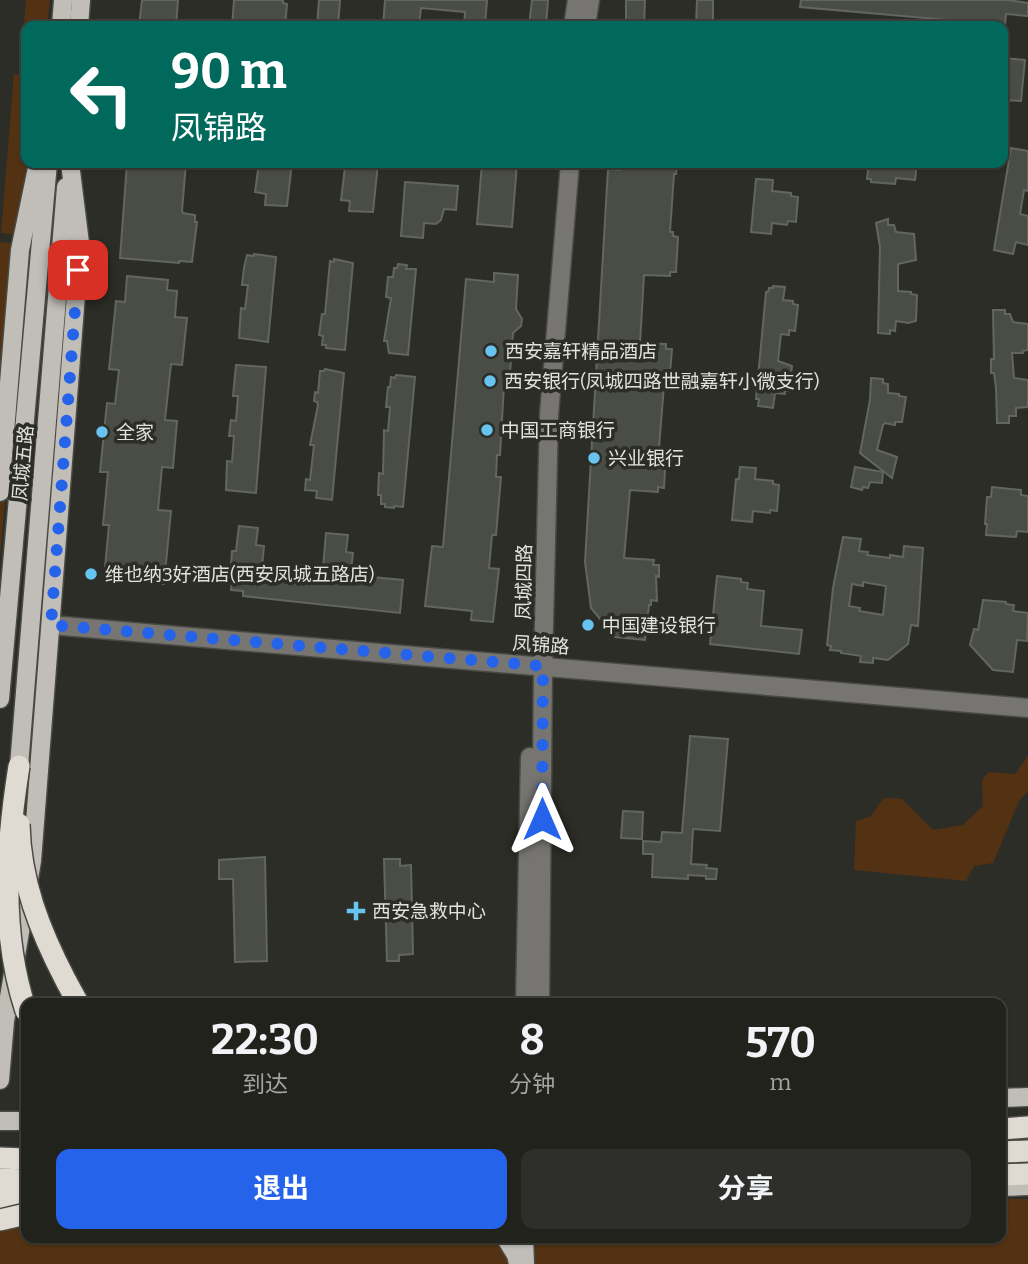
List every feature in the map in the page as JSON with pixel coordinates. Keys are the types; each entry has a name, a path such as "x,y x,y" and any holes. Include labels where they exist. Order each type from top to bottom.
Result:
{"highway":[{"path":"19,766 19,828 22,864 30,900 53,956 75,998"},
{"path":"19,766 6,860 4,915 8,954 21,999"},
{"path":"1006,1114 1028,1114"},
{"path":"1006,1129 1028,1127"},
{"path":"1006,1152 1028,1151"},
{"path":"0,1158 21,1158"},
{"path":"1006,1175 1028,1174"},
{"path":"0,1179 21,1180"},
{"path":"0,1199 21,1199"},
{"path":"0,1217 21,1215"}],"main road":[{"path":"61,21 63,0"},
{"path":"79,21 81,0"},
{"path":"0,492 20,250 37,168"},
{"name":"凤城五路","path":"0,699 48,168"},
{"name":"凤城五路","path":"19,766 69,168"},
{"path":"0,1080 5,1021 32,861 51,625 80,243 70,168"},
{"path":"1006,1098 1028,1097"},
{"path":"0,1121 21,1121"},
{"path":"1006,1187 1028,1186"},
{"path":"509,1243 518,1264"},
{"path":"524,1243 525,1264"},
{"path":"536,1243 536,1264"}],"street":[{"path":"574,21 577,0"},
{"path":"587,21 590,0"},
{"name":"凤城四路","path":"540,998 538,420 558,168"},
{"name":"凤城四路","path":"525,998 549,415 570,168"},
{"name":"凤锦路","path":"51,625 1028,709"}],"shaded area":[{"path":"26,0 50,0 48,21 24,21"},
{"path":"14,74 21,75 21,168 35,168 29,236 1,233"},
{"path":"0,242 28,245 0,558"},
{"path":"1028,756 1028,791 1019,801 993,863 974,866 966,881 854,870 856,821 870,817 884,798 902,799 933,830 963,825 983,806 982,780 989,772 1015,774"},
{"path":"1006,1199 1028,1199 1028,1264 0,1264 0,1229 21,1228 21,1243 1006,1243"}],"building":[{"path":"142,0 178,0 176,21 140,21"},
{"path":"234,0 283,0 283,3 287,4 285,21 232,21"},
{"path":"319,0 340,0 338,21 317,21"},
{"path":"385,0 487,0 485,21 464,21 465,12 421,8 420,21 383,21"},
{"path":"532,0 548,0 546,21 530,21"},
{"path":"626,0 645,0 644,21 626,21"},
{"path":"697,0 713,0 713,21 696,21"},
{"path":"801,0 1007,0 1028,3 1028,16 1006,14 1005,21 959,21 800,7"},
{"path":"1008,58 1025,60 1021,101 1008,100"},
{"path":"1011,148 1028,151 1028,191 1024,190 1020,214 1028,216 1028,245 1016,242 1013,254 994,250"},
{"path":"127,168 186,168 182,211 195,215 197,222 192,262 120,258"},
{"path":"258,168 291,168 287,206 265,205 266,194 255,192"},
{"path":"345,168 377,168 373,212 349,211 350,201 341,200"},
{"path":"482,168 517,168 512,227 477,224"},
{"path":"677,168 670,232 678,237 676,272 670,272 670,276 644,275 640,343 666,344 666,349 672,349 669,385 664,385 659,448 661,452 666,452 664,488 658,487 658,492 630,490 624,558 654,560 653,565 659,565 659,577 656,576 657,601 651,600 649,605 645,640 615,637 591,608 585,562 608,169"},
{"path":"868,168 916,168 915,180 896,178 895,184 871,182 871,179 867,179"},
{"path":"756,179 773,180 772,191 791,193 791,196 798,197 796,222 788,221 787,225 772,223 771,234 751,232"},
{"path":"405,182 458,186 456,210 444,209 441,220 436,224 424,223 423,238 401,236"},
{"path":"888,219 888,225 894,225 896,232 914,234 916,260 898,264 898,291 917,295 916,321 896,321 895,331 890,330 890,334 878,333 880,247 876,223"},
{"path":"247,255 276,257 268,342 239,338 241,308 245,309 248,285 242,285 244,268"},
{"path":"334,259 353,263 345,350 326,348 326,345 322,345 323,336 319,335 322,314 325,314 330,261 334,262"},
{"path":"398,264 407,265 406,269 416,269 408,355 389,353 387,341 384,341 391,298 386,297 388,277 393,277 394,268 397,268"},
{"path":"494,273 518,275 516,309 522,319 521,326 513,333 509,386 504,385 500,455 497,455 496,477 501,477 496,535 492,535 489,568 499,569 493,622 471,620 472,611 425,606 432,546 443,547 466,279 494,282"},
{"path":"127,276 168,280 167,290 177,291 175,317 187,318 182,365 171,364 165,420 177,421 173,468 162,467 158,510 171,511 164,584 104,578 109,525 103,525 108,472 100,472 107,403 115,404 119,370 109,369 116,301 125,302"},
{"path":"773,286 785,287 783,300 793,301 793,304 798,305 795,331 789,330 789,335 781,334 778,361 792,366 789,391 785,390 785,394 775,393 773,408 758,406 759,399 756,399 766,292"},
{"path":"993,310 1005,310 1005,314 1010,314 1013,322 1028,324 1028,350 1012,353 1014,378 1028,380 1028,404 1027,407 1016,408 1016,416 1009,416 1009,423 997,423 996,388 994,373 991,373 991,359 994,359"},
{"path":"236,365 266,367 256,493 226,490 227,461 232,462 234,436 229,436 231,420 236,421 238,396 233,396"},
{"path":"325,369 344,373 332,500 316,498 317,491 305,490 306,479 310,480 314,445 310,445 318,405 314,401 315,392 318,393 320,371"},
{"path":"396,375 415,377 403,507 394,508 381,504 381,495 378,495 379,473 383,474 384,430 388,431 388,387 391,377 395,378"},
{"path":"871,378 883,379 883,383 888,384 888,393 906,397 902,422 883,425 877,450 897,457 892,478 860,453 870,400"},
{"path":"740,467 756,468 755,479 773,481 773,484 779,485 777,511 753,511 752,522 732,520 736,479 739,479"},
{"path":"855,467 883,472 882,483 870,482 868,488 863,487 862,490 851,487"},
{"path":"992,487 1021,490 1021,495 1028,496 1028,532 1017,531 1016,537 986,535 987,497 991,497"},
{"path":"239,526 258,528 256,545 264,546 261,577 298,581 299,565 323,567 326,533 348,535 346,552 353,553 351,570 361,571 361,576 403,580 400,613 243,596 243,591 231,590 234,566 231,565 232,551 236,551"},
{"path":"843,537 861,539 859,551 868,552 867,555 903,557 904,546 923,548 918,626 911,625 908,644 888,660 873,658 873,663 860,662 861,656 830,650 831,646 827,645 833,588","holes":["863,582 886,586 883,615 859,611 860,608 849,606 852,584 863,586"]},
{"path":"717,576 741,579 741,582 748,583 747,589 764,591 761,626 802,630 799,654 710,644"},
{"path":"983,600 1006,602 1014,605 1013,611 1028,613 1027,641 1017,640 1013,672 993,670 970,645 974,629 978,630"},
{"path":"690,736 728,739 720,831 693,829 691,864 717,869 716,879 688,875 688,879 652,877 653,854 643,854 643,841 661,842 662,832 682,833"},
{"path":"623,811 643,812 642,839 621,838"},
{"path":"265,857 267,961 235,962 233,879 219,879 219,860"},
{"path":"384,859 400,859 400,866 411,865 413,954 399,955 399,961 387,961"}],"place":[{"name":"西安嘉轩精品酒店","path":"491,351"},
{"name":"西安银行(凤城四路世融嘉轩小微支行)","path":"490,381"},
{"name":"中国工商银行","path":"487,430"},
{"name":"全家","path":"102,432"},
{"name":"兴业银行","path":"594,458"},
{"name":"维也纳3好酒店(西安凤城五路店)","path":"91,574"},
{"name":"中国建设银行","path":"588,625"},
{"name":"西安急救中心","path":"356,911"}],"route":[{"path":"78,270 51,625 543,666 542,819"}]}
